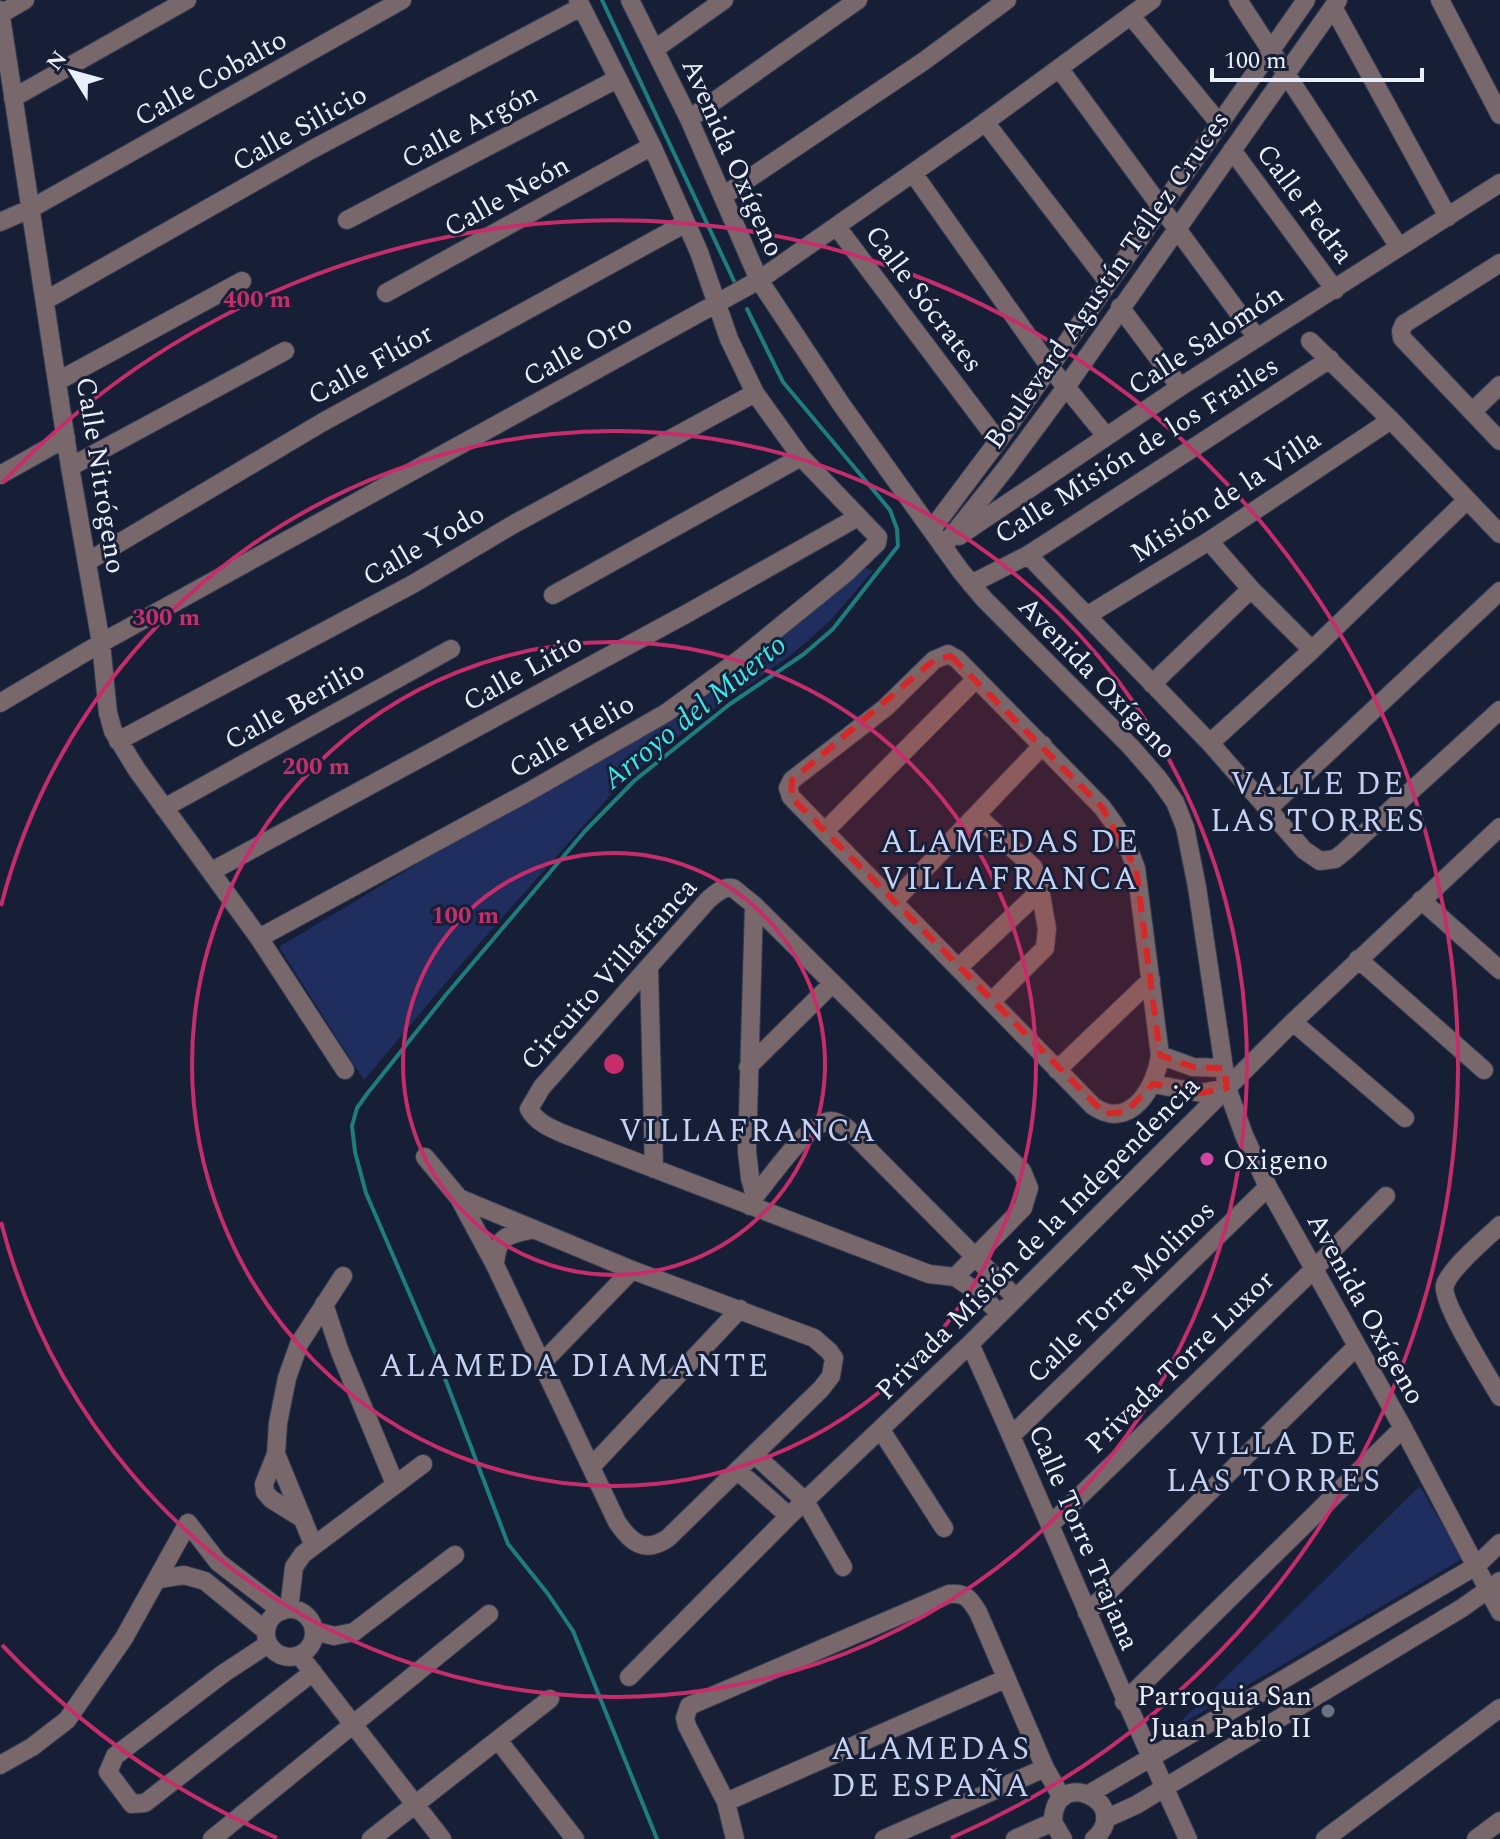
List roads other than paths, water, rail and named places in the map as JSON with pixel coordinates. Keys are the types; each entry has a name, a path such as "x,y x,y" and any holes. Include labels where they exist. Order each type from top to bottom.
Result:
{"street":[{"path":"0,12 25,0"},
{"path":"13,98 187,0"},
{"name":"Calle Cobalto","path":"0,222 32,208 402,0"},
{"name":"Avenida Oxígeno","path":"630,0 689,119 759,280 841,404 971,584 1131,747 1175,802 1185,827 1197,887 1227,1088 1268,1187 1476,1566 1494,1586 1500,1612"},
{"path":"655,49 724,0"},
{"path":"689,119 858,0"},
{"path":"723,196 912,69 1007,0"},
{"name":"Calle Oro","path":"0,703 101,643 759,280 985,122 1152,0"},
{"path":"1238,0 1399,247"},
{"name":"Boulevard Agustín Téllez Cruces","path":"932,529 998,441 1306,0"},
{"path":"1440,0 1500,115"},
{"path":"1335,3 1448,217"},
{"name":"Boulevard Agustín Téllez Cruces","path":"943,547 1066,387 1335,3"},
{"path":"580,4 652,146 699,252 716,304 755,393 801,457 858,517"},
{"name":"Calle Silicio","path":"46,300 311,150 580,4"},
{"name":"Calle Nitrógeno","path":"0,12 70,467 101,643 108,713 118,741 259,938 345,1070"},
{"path":"1131,16 1219,123"},
{"path":"1059,68 1257,338"},
{"name":"Calle Argón","path":"347,220 617,79"},
{"path":"985,122 1108,282"},
{"name":"Calle Neón","path":"386,293 652,146"},
{"name":"Calle Fedra","path":"1232,150 1335,290"},
{"path":"913,173 1049,366 1106,436"},
{"name":"Calle Salomón","path":"943,547 1180,387 1500,183"},
{"name":"Calle Flúor","path":"87,562 414,370 686,223"},
{"name":"Calle Sócrates","path":"837,227 998,441"},
{"path":"1500,263 1392,330 1500,441"},
{"path":"58,381 242,281"},
{"path":"1120,307 1180,387"},
{"path":"1310,341 1500,534"},
{"path":"70,467 285,351"},
{"name":"Calle Misión de los Frailes","path":"971,584 1028,555 1330,359"},
{"path":"1472,412 1500,385"},
{"name":"Calle Yodo","path":"118,741 413,584 514,524 755,393"},
{"name":"Misión de la Villa","path":"1088,615 1209,541 1391,420"},
{"path":"0,475 66,438"},
{"path":"553,595 801,457"},
{"path":"1210,743 1312,650 1467,500"},
{"name":"Calle Helio","path":"259,938 530,791 666,713 740,659 872,550 878,537 858,517"},
{"name":"Calle Litio","path":"212,871 688,613 858,517"},
{"path":"1209,541 1251,589 1312,650"},
{"path":"1028,555 1210,743 1312,857 1320,861 1335,859 1500,710"},
{"path":"1152,684 1251,589"},
{"path":"1268,809 1500,591"},
{"name":"Calle Berilio","path":"164,808 451,649"},
{"path":"943,656 951,656 1043,745 1118,828 1136,868 1160,1055 1153,1084 1146,1095 1126,1112 1114,1116 1105,1114 1057,1070 791,797 788,788 792,780 885,708 934,660 943,656"},
{"path":"825,831 976,679"},
{"path":"894,901 1043,745"},
{"path":"976,815 1033,867 1047,929 1045,948 991,1002"},
{"name":"Privada Misión de la Independencia","path":"629,1677 789,1516 970,1344 1358,959 1421,900 1496,839"},
{"name":"Circuito Villafranca","path":"955,1277 1023,1208 1028,1196 1027,1179 1014,1161 754,905 733,888 717,892 542,1087 529,1109 549,1128 654,1169 753,1201 929,1274 955,1277 975,1290 1000,1314"},
{"path":"958,968 1040,891"},
{"path":"1421,900 1500,970"},
{"path":"753,1201 748,1165 748,1067 754,905"},
{"path":"1358,959 1484,1070"},
{"path":"649,967 654,1169"},
{"path":"1057,1070 1151,980"},
{"path":"748,1067 833,983"},
{"path":"1293,1022 1405,1118"},
{"path":"1160,1055 1193,1067 1224,1068"},
{"path":"1153,1084 1201,1093 1227,1088"},
{"path":"753,1201 812,1130 831,1121 839,1123 1016,1298"},
{"path":"425,1157 459,1198 495,1265 624,1532 631,1541 642,1547 652,1547 668,1538 755,1455 831,1376 834,1358 814,1338 632,1270 459,1198"},
{"name":"Calle Torre Molinos","path":"1012,1435 1268,1187"},
{"name":"Privada Torre Luxor","path":"1050,1525 1386,1196"},
{"path":"1500,1226 1457,1268 1444,1290 1450,1308 1500,1397"},
{"path":"495,1265 498,1244 503,1239 509,1234 534,1229"},
{"path":"542,1363 632,1270"},
{"path":"313,1544 303,1519 271,1499 265,1492 264,1484 276,1454 278,1423 287,1378 299,1344 343,1276"},
{"path":"324,1304 340,1352 395,1484"},
{"path":"591,1467 740,1309"},
{"path":"299,1344 321,1340 340,1352"},
{"name":"Calle Torre Trajana","path":"970,1344 1012,1435 1124,1702 1188,1839"},
{"path":"1087,1613 1357,1346"},
{"path":"1124,1702 1403,1428"},
{"path":"881,1430 944,1528"},
{"path":"755,1455 805,1501 843,1567"},
{"path":"313,1672 145,1803 132,1804 108,1772 115,1756 267,1638 271,1618 285,1610 294,1567 313,1544 423,1464"},
{"path":"738,1471 789,1516"},
{"path":"0,1765 32,1747 67,1720 124,1638 160,1579 188,1523 218,1562 285,1610 303,1613 315,1631 311,1646 300,1656 282,1656 267,1638 205,1581 184,1575 160,1579"},
{"path":"1089,1794 1476,1566 1500,1543"},
{"path":"315,1631 334,1636 354,1632 455,1555"},
{"path":"1105,1819 1136,1805 1494,1586"},
{"path":"735,1839 726,1802 685,1718 689,1706 935,1599 959,1593 978,1612 1045,1768 1062,1798"},
{"path":"212,1839 489,1614"},
{"path":"300,1656 442,1839"},
{"path":"1301,1670 1317,1695"},
{"path":"726,1802 1005,1679"},
{"path":"371,1839 550,1699"},
{"path":"1325,1839 1500,1708"},
{"path":"498,1740 575,1839"},
{"path":"884,1839 1045,1768"},
{"path":"1063,1839 1053,1822 1053,1813 1062,1798 1075,1792 1089,1794 1101,1804 1105,1819 1094,1839"},
{"path":"1476,1839 1500,1821"},
{"path":"1015,1839 1053,1822"}],"waterway":[{"name":"Arroyo del Muerto","path":"602,0 735,283"},
{"name":"Arroyo del Muerto","path":"657,1839 573,1631 508,1544 436,1355 366,1193 352,1126 357,1108 367,1094 445,996 585,831 634,781 730,704 804,654 833,629 898,546 897,529 890,510 783,382 747,309"}],"place":[{"name":"Oxigeno","path":"1207,1159"},
{"name":"Parroquia San Juan Pablo II","path":"1328,1711"}],"district":[{"name":"VALLE DE LAS TORRES","path":"1318,802"},
{"name":"ALAMEDAS DE VILLAFRANCA","path":"1010,860"},
{"name":"VILLAFRANCA","path":"748,1130"},
{"name":"ALAMEDA DIAMANTE","path":"575,1365"},
{"name":"VILLA DE LAS TORRES","path":"1274,1462"},
{"name":"ALAMEDAS DE ESPAÑA","path":"931,1766"}]}
